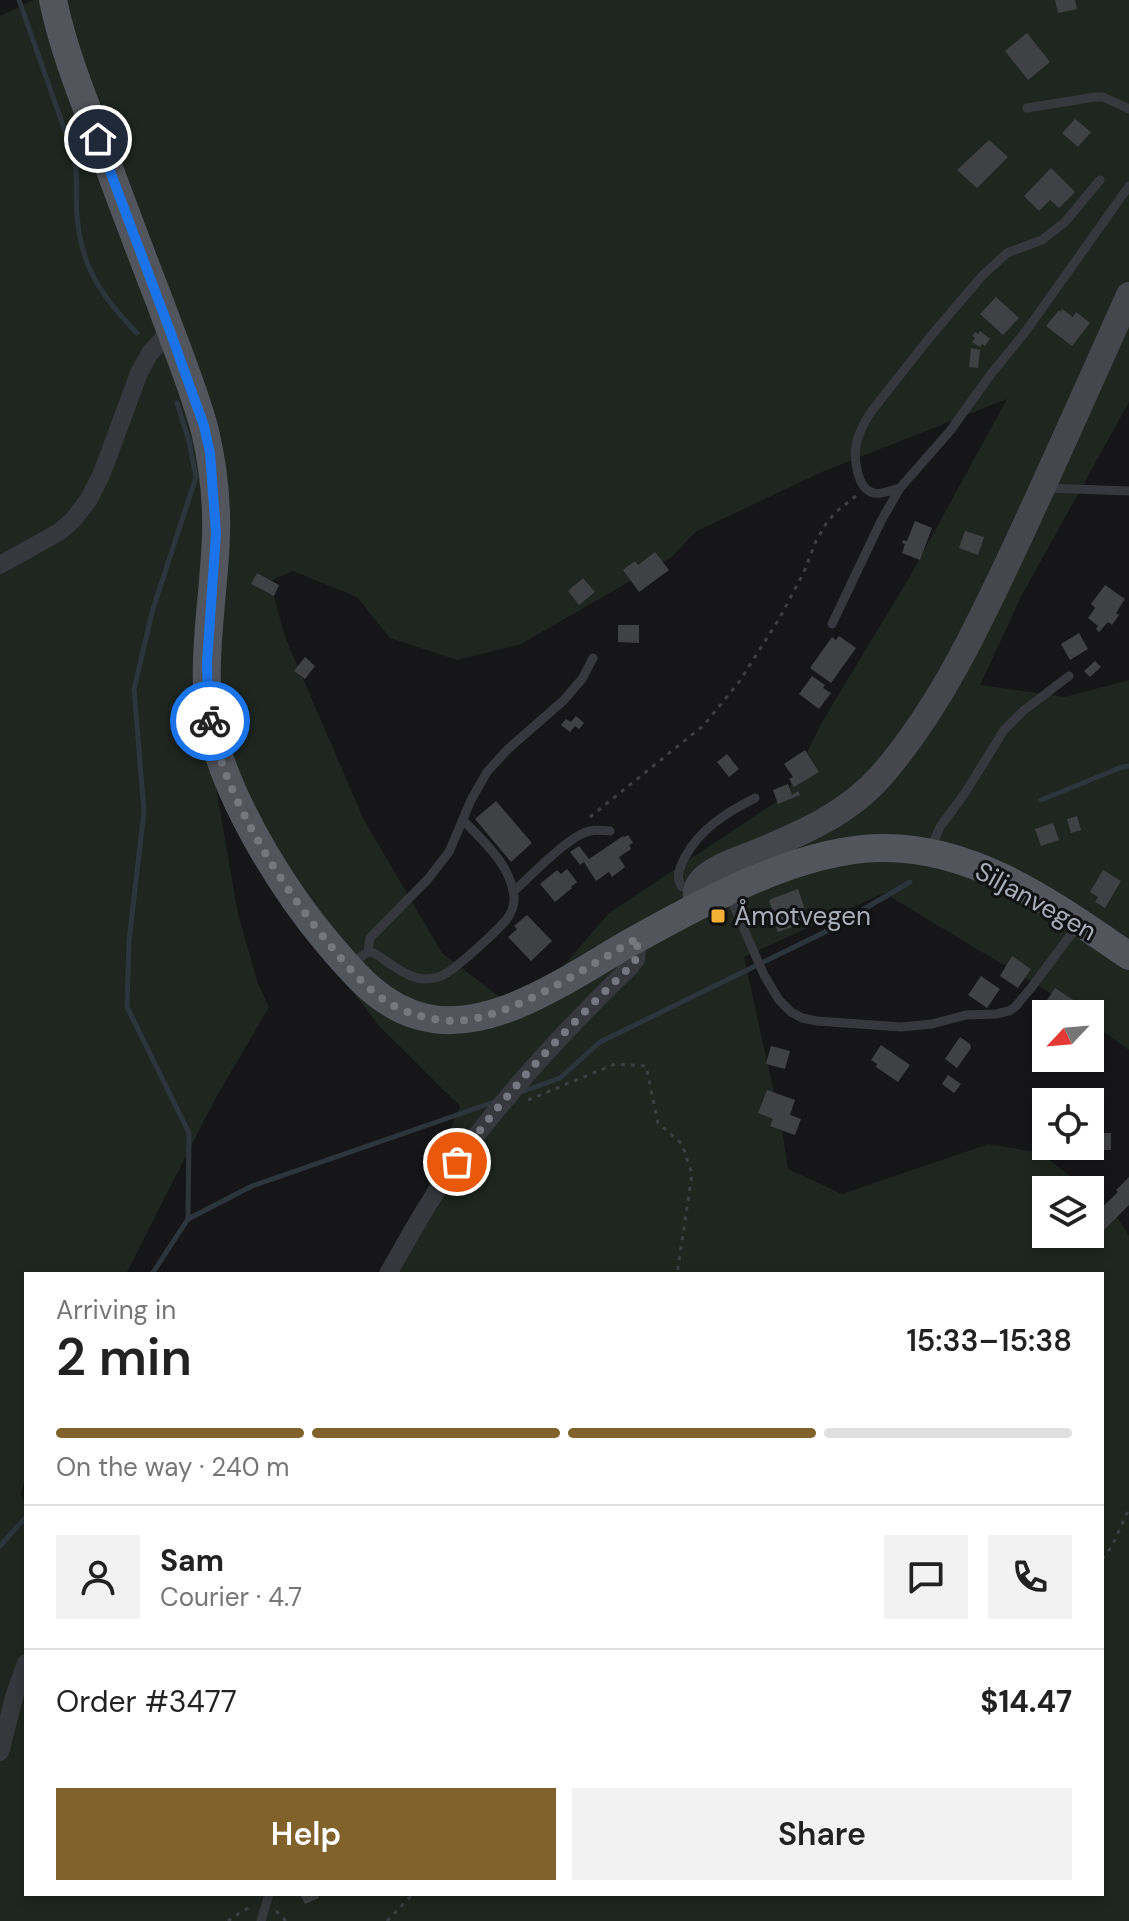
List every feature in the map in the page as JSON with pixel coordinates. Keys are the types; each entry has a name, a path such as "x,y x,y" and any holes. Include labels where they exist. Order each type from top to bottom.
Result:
{"main road":[{"name":"Siljanvegen","path":"53,0 78,84 204,426 213,473 216,533 207,681 214,739 233,792 259,842 309,919 358,959 372,990 400,1009 435,1019 464,1020 495,1013 535,997 638,938 697,897 727,892 787,867 836,853 884,847 930,851 991,872 1018,885 1129,956"},
{"path":"697,897 702,879 709,874 837,815 872,785 911,739 990,600 1129,295"}],"street":[{"path":"0,565 59,532 89,499 102,473 139,373 150,353 170,331"},
{"path":"389,1272 466,1149 536,1064 630,967 636,959 638,938"},
{"path":"0,1752 24,1668"}],"lane":[{"path":"1027,108 1103,97 1129,109"},
{"path":"900,488 877,494 870,492 858,473 855,451 858,436 871,412 982,276 1007,253 1042,240 1065,222 1100,180"},
{"path":"832,624 900,488 950,431 1026,331 1129,186"},
{"path":"1042,488 1129,491"},
{"path":"358,959 370,938 449,852 471,800 487,772 508,749 563,701 582,679 593,658"},
{"path":"930,851 940,827 1004,730 1023,711 1069,676"},
{"path":"697,897 678,881 689,850 698,836 719,818 755,798"},
{"path":"358,959 374,953 409,976 424,979 439,977 453,969 507,919 513,909 513,892 508,876 500,862 463,820"},
{"path":"513,892 580,834 592,830 610,831"},
{"path":"727,892 764,975 779,1000 791,1012 817,1021 901,1027 1009,1011 1031,988 1080,923"},
{"path":"261,1921 268,1898"}],"path":[{"path":"580,834 589,818 704,725 739,682 779,619 827,522 865,488"},
{"path":"497,1112 615,1064 646,1066 658,1123 682,1144 692,1174 677,1272"},
{"path":"1104,1556 1129,1509"},
{"path":"387,1921 411,1896"},
{"path":"228,1921 268,1898"}],"shaded area":[{"path":"33,0 1129,0 1129,402 1022,595 980,685 1065,697 1129,680 1129,1050 1104,1032 1104,1000 1060,1000 884,893 744,957 788,1169 842,1194 989,1144 1032,1151 1032,1160 1050,1160 1070,1176 1032,1176 1032,1248 1104,1248 1104,1204 1114,1212 1129,1236 1129,1921 0,1921 0,16","holes":["1007,399 909,578 822,722 786,795 609,913 522,1014 442,953 364,820 285,637 270,581 293,571 357,597 390,638 457,660 521,644 672,557 695,532 822,472"]}],"building":[{"path":"1055,0 1075,0 1077,9 1058,13"},
{"path":"1027,33 1050,62 1028,80 1005,51"},
{"path":"1075,119 1091,132 1078,147 1062,133"},
{"path":"989,140 1008,157 977,188 957,170"},
{"path":"1051,168 1075,192 1059,208 1050,200 1039,211 1024,196"},
{"path":"996,297 1019,318 1003,335 980,314"},
{"path":"1062,309 1073,317 1076,312 1090,323 1072,346 1046,326"},
{"path":"980,331 990,339 980,347 972,342 975,338 972,336"},
{"path":"971,348 980,350 978,368 969,367"},
{"path":"915,521 932,528 920,560 902,553 903,540 907,541"},
{"path":"965,531 984,537 978,555 959,548"},
{"path":"655,552 669,570 639,592 623,570 635,561 638,565"},
{"path":"257,573 279,585 274,596 251,584"},
{"path":"583,578 595,592 579,605 568,591"},
{"path":"1105,585 1125,599 1112,625 1108,622 1099,632 1096,629 1098,626 1088,618 1095,608 1091,604"},
{"path":"618,625 639,625 639,643 618,642"},
{"path":"1079,633 1088,649 1070,660 1061,644"},
{"path":"839,636 856,648 831,683 810,668 832,637 836,640"},
{"path":"305,657 315,666 305,679 294,671"},
{"path":"1095,661 1101,667 1090,677 1084,671"},
{"path":"812,676 831,693 819,709 799,694"},
{"path":"576,716 584,723 579,729 575,726 570,732 561,725 566,719 571,722"},
{"path":"805,750 819,772 794,787 789,779 793,777 784,764"},
{"path":"727,754 739,769 729,777 717,762"},
{"path":"788,784 792,795 798,791 800,795 778,804 773,790"},
{"path":"496,801 532,843 511,862 475,819"},
{"path":"1077,816 1081,830 1071,833 1067,819"},
{"path":"1053,823 1059,840 1041,846 1035,829"},
{"path":"628,835 633,843 629,845 631,849 619,857 625,867 612,877 609,872 596,881 584,862 580,865 570,852 579,846 589,859"},
{"path":"567,869 577,882 555,902 540,884 557,870 561,874"},
{"path":"1103,870 1121,881 1105,908 1095,902 1098,897 1090,892"},
{"path":"798,889 809,921 778,932 769,901"},
{"path":"527,915 552,941 531,961 508,937 517,929 514,926"},
{"path":"1012,956 1031,969 1018,988 1000,976"},
{"path":"981,976 1000,989 987,1008 968,995"},
{"path":"1055,988 1073,1000 1047,1000"},
{"path":"960,1037 971,1048 957,1068 945,1059"},
{"path":"881,1045 910,1065 898,1082 871,1060"},
{"path":"771,1046 790,1051 785,1069 766,1064"},
{"path":"948,1075 961,1084 954,1093 942,1084"},
{"path":"767,1090 795,1100 790,1115 801,1119 795,1135 770,1126 773,1119 758,1113"},
{"path":"1104,1133 1111,1133 1111,1150 1104,1150"},
{"path":"1129,1177 1129,1205 1104,1230 1104,1205 1118,1192 1116,1190"},
{"path":"301,1896 318,1896 319,1898 305,1904"}],"waterway":[{"path":"19,0 71,148 76,170 77,218 85,256 97,284 137,333"},
{"path":"177,403 196,477 153,609 134,689 144,811 129,941 127,1007 189,1133 188,1219 252,1186 497,1101"},
{"path":"1041,800 1129,766"},
{"path":"521,1092 560,1078 600,1042 825,932 910,882"},
{"path":"153,1272 188,1219"},
{"path":"0,1546 24,1519"}],"way so far":[{"path":"210,721 233,792 285,884 347,966 372,990 400,1009 452,1021 495,1013 535,997 638,938 636,959 630,967 541,1059 457,1162"}],"place":[{"name":"Åmotvegen","path":"718,916"}],"route":[{"path":"98,139 204,426 210,453 216,533 207,662 210,721"}]}
